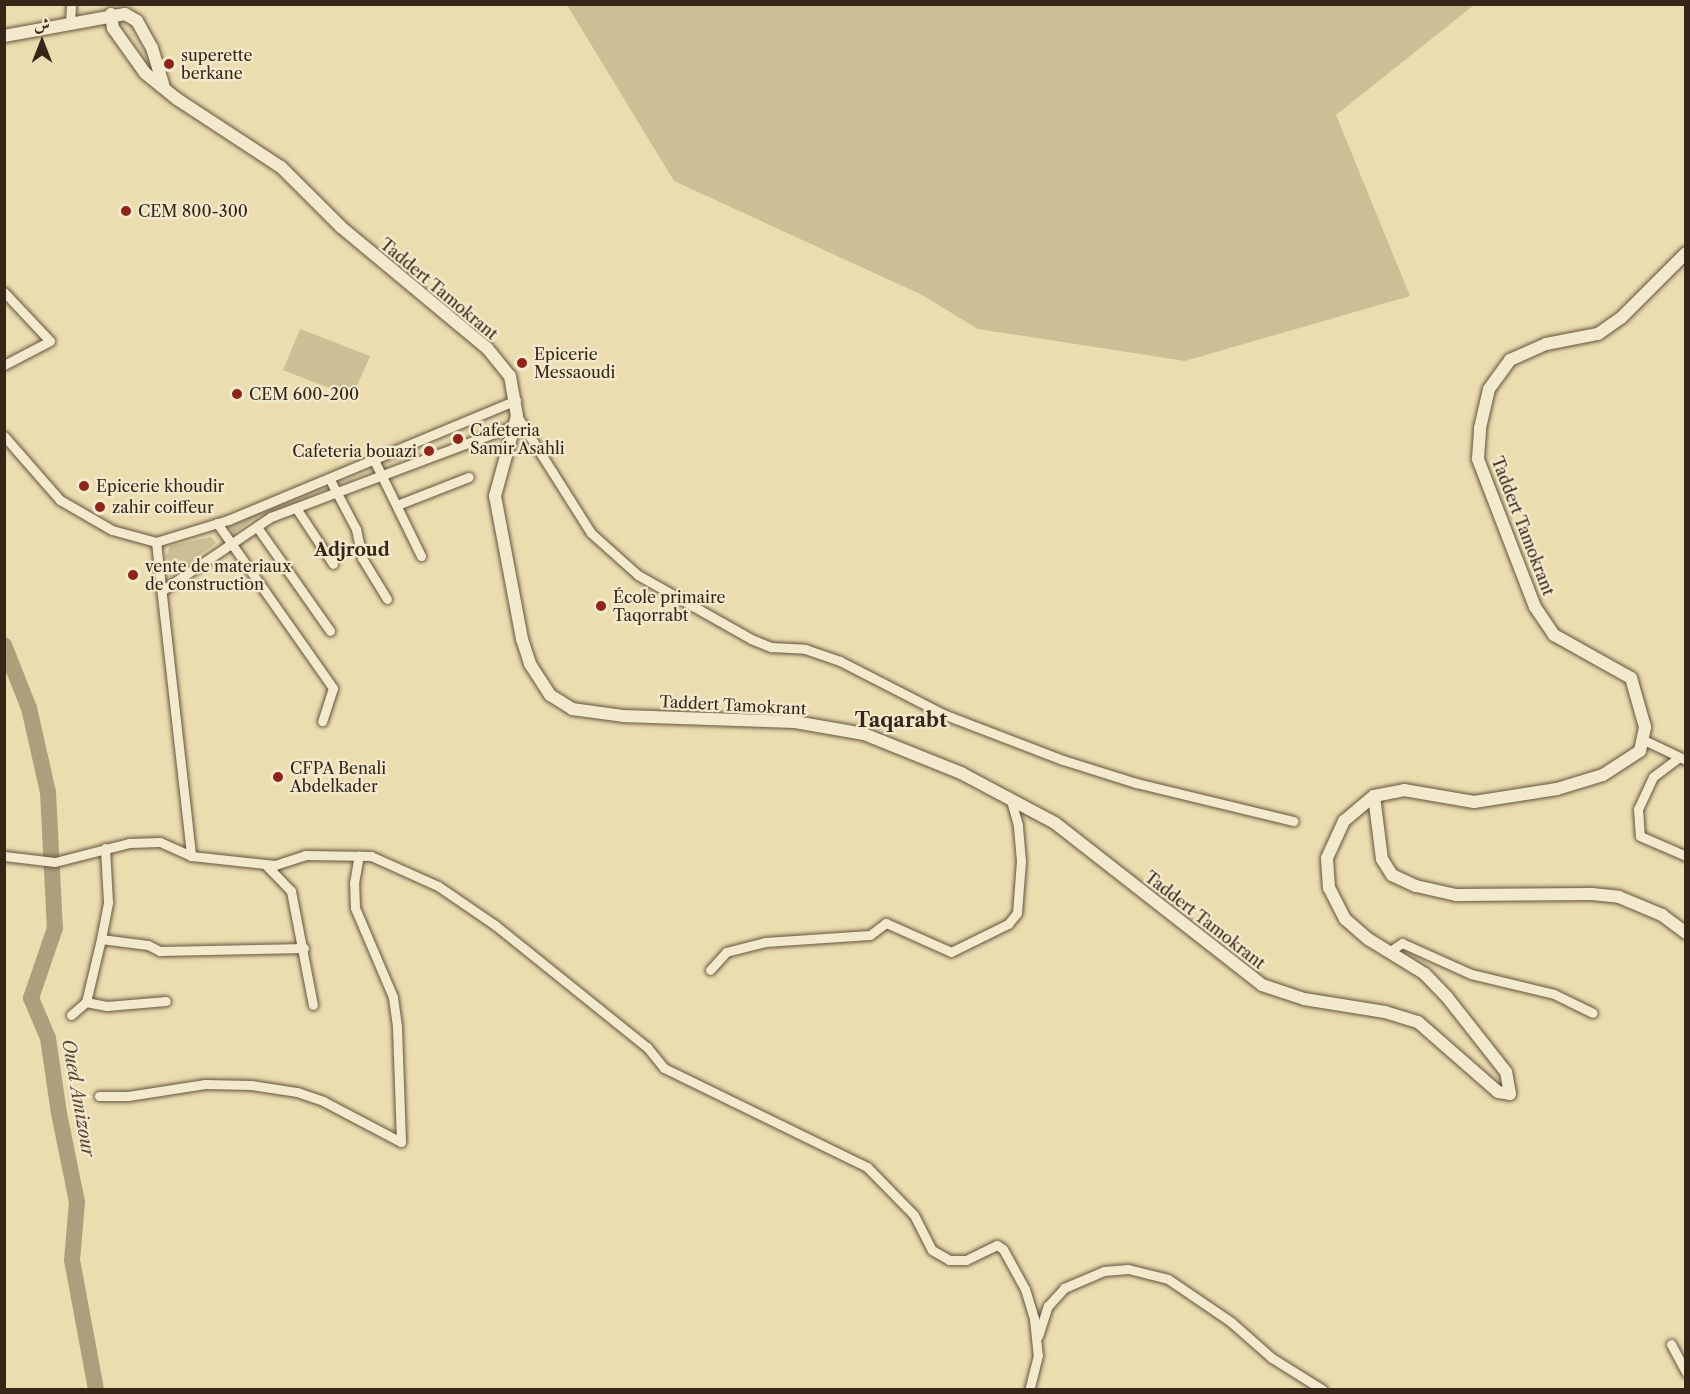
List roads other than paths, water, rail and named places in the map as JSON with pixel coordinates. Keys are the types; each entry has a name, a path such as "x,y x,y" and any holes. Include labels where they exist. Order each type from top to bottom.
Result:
{"main road":[{"path":"4,36 111,14 125,14 137,21 152,48 163,86"},
{"name":"Taddert Tamokrant","path":"111,14 113,28 135,62 177,99 281,167 341,227 487,348 510,376 516,400 515,421 495,496 522,639 530,664 550,695 572,709 623,716 795,722 864,734 961,773 1055,823 1262,985 1304,999 1385,1012 1418,1022 1498,1092 1510,1094 1506,1072 1447,997 1425,974 1345,919 1329,888 1327,858 1344,821 1374,796 1404,790 1474,802 1557,789 1603,775 1640,751 1644,740 1640,697 1631,678 1554,635 1535,607 1478,459 1480,428 1489,389 1510,360 1546,344 1598,334 1621,318 1686,253"},
{"path":"1374,796 1382,859 1392,875 1416,886 1456,895 1592,894 1619,897 1662,915 1686,933"}],"street":[{"path":"70,24 71,4"},
{"path":"4,292 50,341 4,365"},
{"path":"4,436 68,505 112,530 156,542 217,523 516,400"},
{"path":"163,590 257,527 296,508 515,421 591,533 638,575 751,639 771,647 805,649 840,662 943,714 1063,760 1136,783 1293,821"},
{"path":"374,460 421,556"},
{"path":"396,505 469,477"},
{"path":"329,478 356,529 362,558 387,599"},
{"path":"296,508 333,564"},
{"path":"217,523 230,546 333,688 322,721"},
{"path":"257,527 330,631"},
{"path":"156,542 191,856"},
{"path":"1644,740 1682,759"},
{"path":"1682,759 1653,777 1638,809 1640,836 1686,856"},
{"path":"710,970 726,952 765,942 870,935 886,923 951,952 1008,924 1017,913 1021,861 1018,825 1011,800"},
{"path":"4,856 55,862 105,848 160,842 191,856 265,864 305,855 359,855 406,869 480,914 647,1047 664,1068 867,1167 914,1215 932,1250 949,1260 966,1260 997,1245 1003,1249 1025,1289 1037,1338 1038,1355 1029,1389"},
{"path":"71,1015 86,1002 101,939 108,902 105,848"},
{"path":"99,1096 128,1096 205,1084 263,1086 323,1101 401,1142 397,1026 393,997 355,908 354,883 359,855"},
{"path":"265,864 291,891 304,948 313,1005"},
{"path":"101,939 148,945 160,951 304,948"},
{"path":"1389,951 1402,943 1471,974 1554,994 1593,1013"},
{"path":"86,1002 107,1006 166,1001"},
{"path":"1037,1338 1048,1306 1064,1288 1104,1270 1128,1269 1168,1279 1231,1322 1272,1358 1323,1389"},
{"path":"1671,1344 1686,1372"}],"waterway":[{"name":"Oued Amizour","path":"4,645 29,708 48,792 55,928 31,998 48,1038 59,1113 77,1202 72,1260 96,1390"}],"place":[{"name":"superette berkane","path":"169,64"},
{"name":"CEM 800-300","path":"126,211"},
{"name":"Epicerie Messaoudi","path":"522,363"},
{"name":"CEM 600-200","path":"237,394"},
{"name":"Cafeteria Samir Asahli","path":"458,439"},
{"name":"Cafeteria bouazi","path":"429,451"},
{"name":"Epicerie khoudir","path":"84,486"},
{"name":"zahir coiffeur","path":"100,507"},
{"name":"vente de materiaux de construction","path":"133,575"},
{"name":"École primaire Taqorrabt","path":"601,606"},
{"name":"CFPA Benali Abdelkader","path":"278,777"}],"district":[{"name":"Adjroud","path":"352,550"},
{"name":"Taqarabt","path":"901,720"}]}
